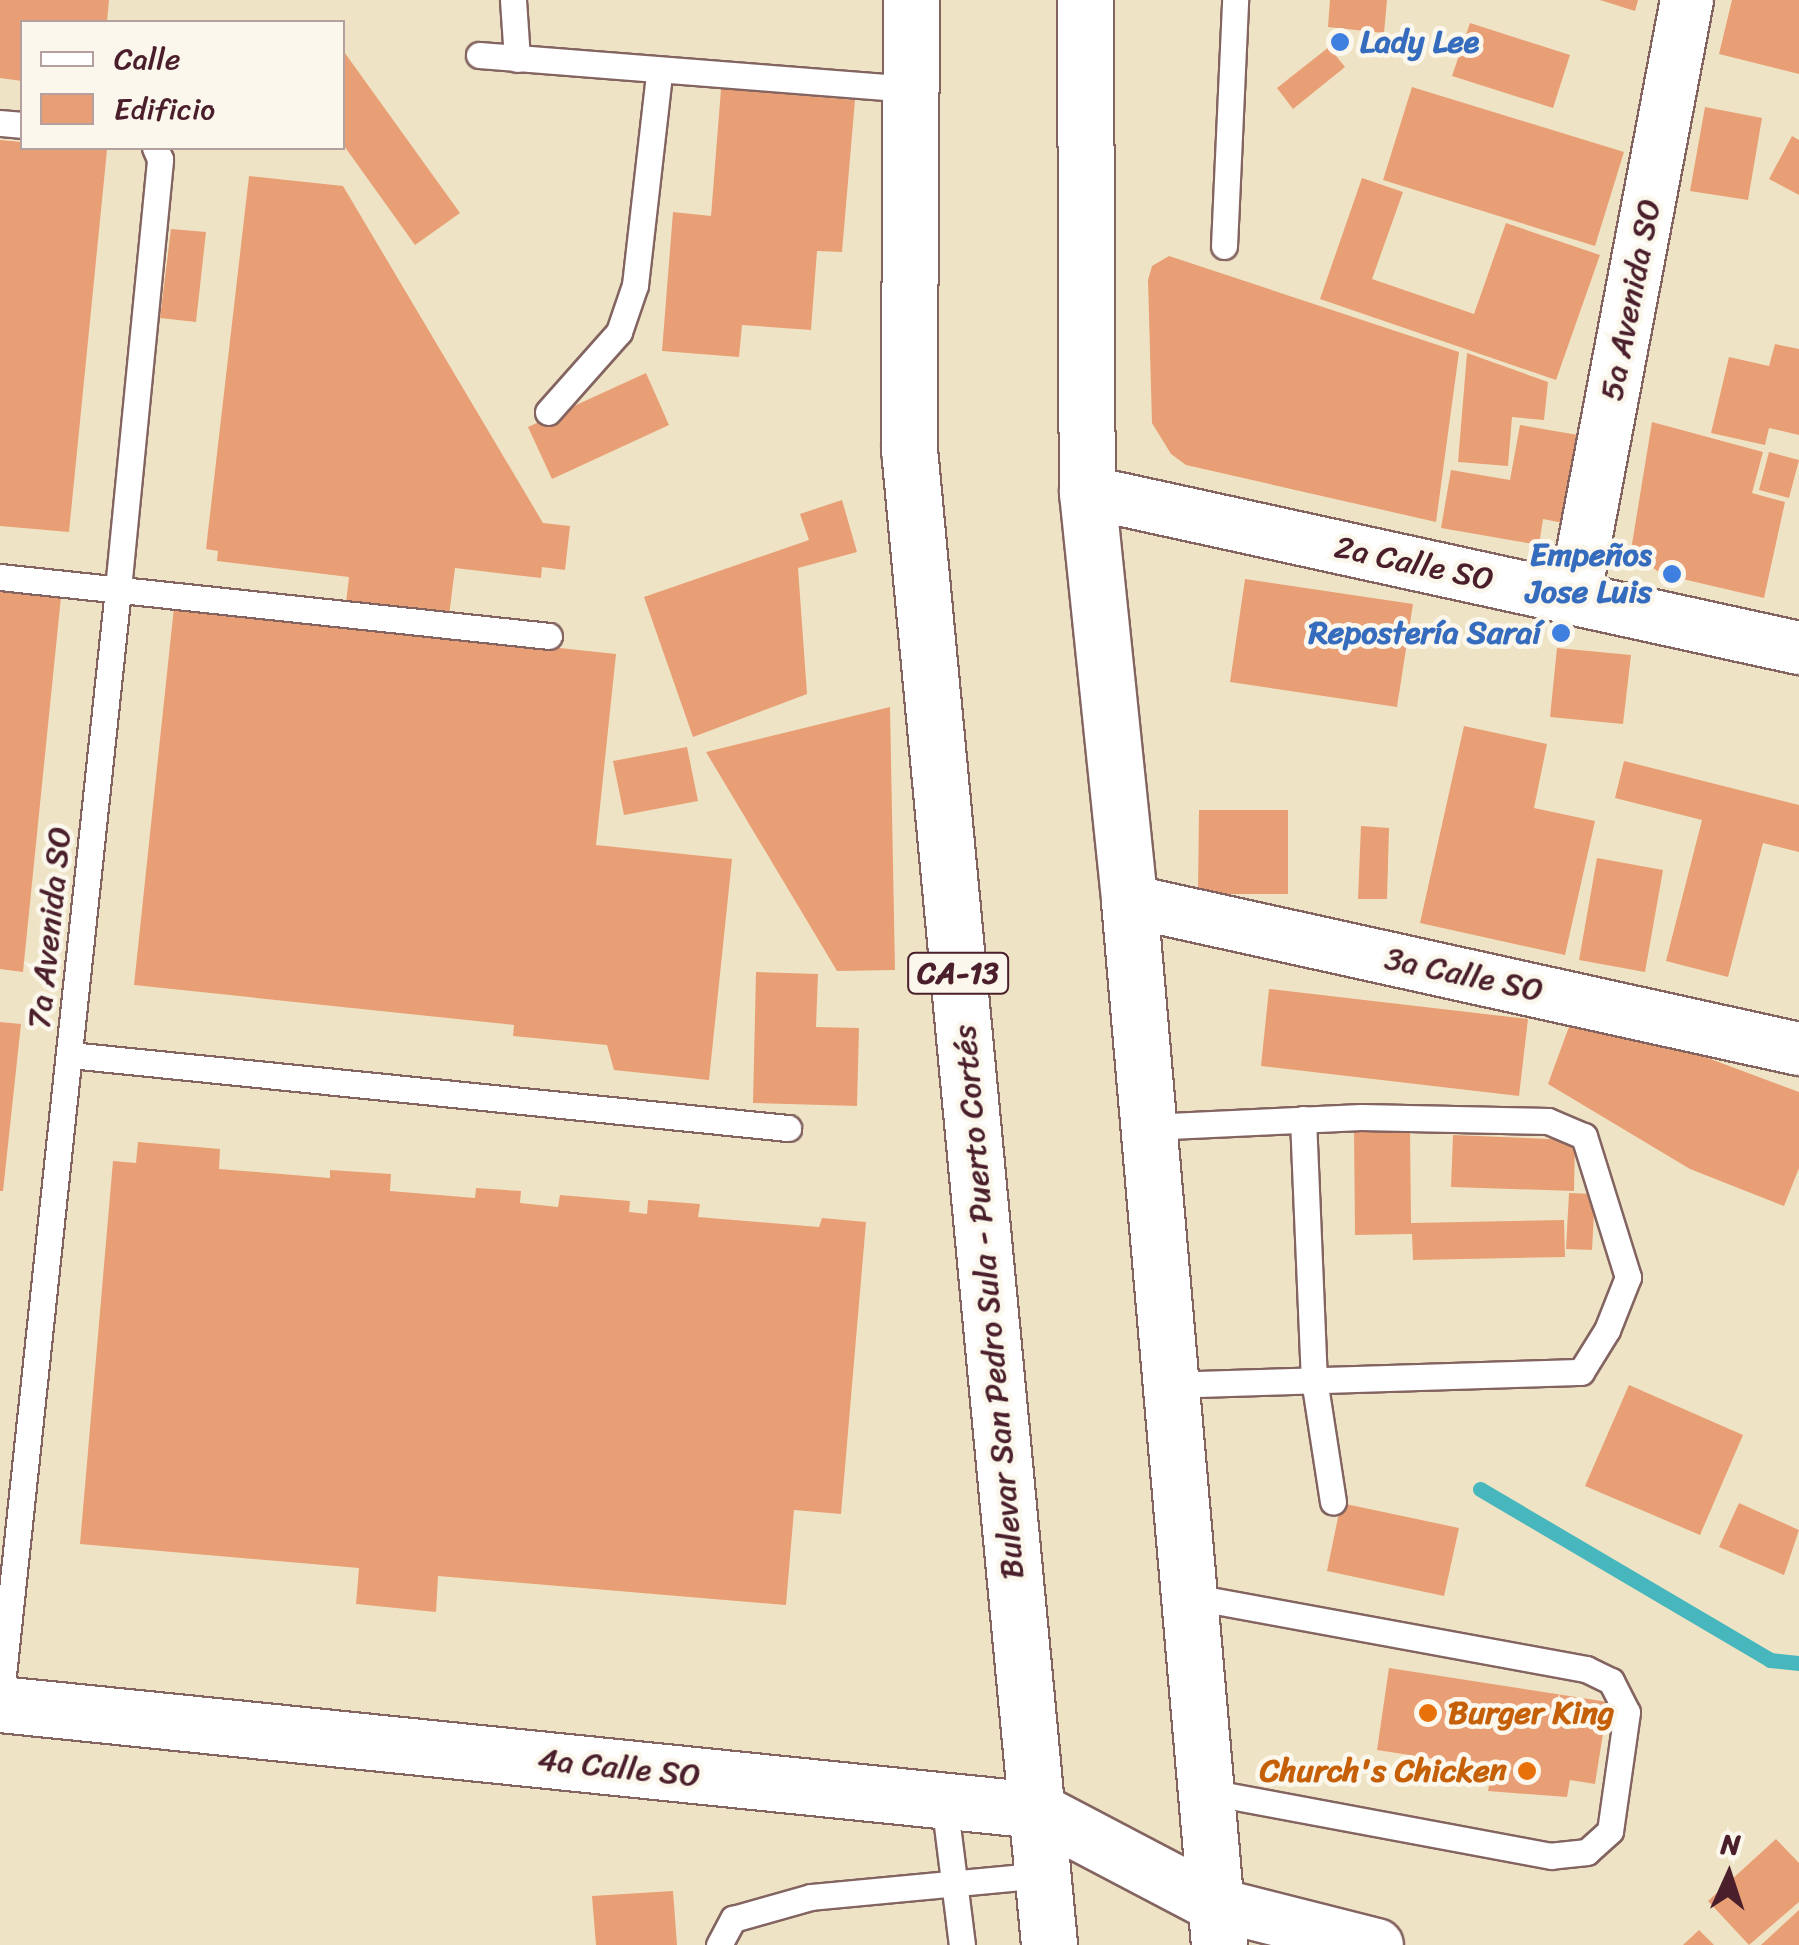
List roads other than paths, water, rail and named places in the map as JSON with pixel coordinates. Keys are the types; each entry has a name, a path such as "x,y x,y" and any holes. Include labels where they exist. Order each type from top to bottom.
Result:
{"main road":[{"name":"Bulevar San Pedro Sula - Puerto Cortés","path":"911,0 910,449 1049,1945"},
{"path":"1085,0 1087,492 1129,900 1217,1924"},
{"name":"4a Calle SO","path":"0,1704 1036,1810 1217,1924"}],"street":[{"name":"5a Avenida SO","path":"1574,599 1688,0"},
{"name":"2a Calle SO","path":"1087,492 1799,648"},
{"name":"3a Calle SO","path":"1129,900 1799,1049"},
{"path":"1217,1924 1377,1945"}],"lane":[{"path":"514,0 517,59"},
{"path":"1224,246 1235,0"},
{"path":"478,56 659,73 908,88"},
{"path":"548,412 619,332 635,285 659,73"},
{"name":"7a Avenida SO","path":"0,1704 118,589 158,153"},
{"path":"0,577 549,636"},
{"path":"70,1055 788,1128"},
{"path":"1148,1127 1303,1118 1548,1121 1584,1136 1628,1277 1582,1372 1170,1385"},
{"path":"1303,1118 1314,1380 1333,1502"},
{"path":"1188,1596 1586,1669 1611,1682 1627,1712 1610,1832 1587,1852 1551,1856 1205,1792"},
{"path":"944,1802 962,1945"},
{"path":"719,1945 733,1919 810,1897 954,1880 1043,1875"}],"waterway":[{"path":"1480,1489 1770,1660 1799,1663"}],"place":[{"name":"Lady Lee","path":"1340,42"},
{"name":"Empeños Jose Luis","path":"1672,574"},
{"name":"Repostería Saraí","path":"1561,633"},
{"name":"Burger King","path":"1428,1713"},
{"name":"Church's Chicken","path":"1527,1771"}]}
